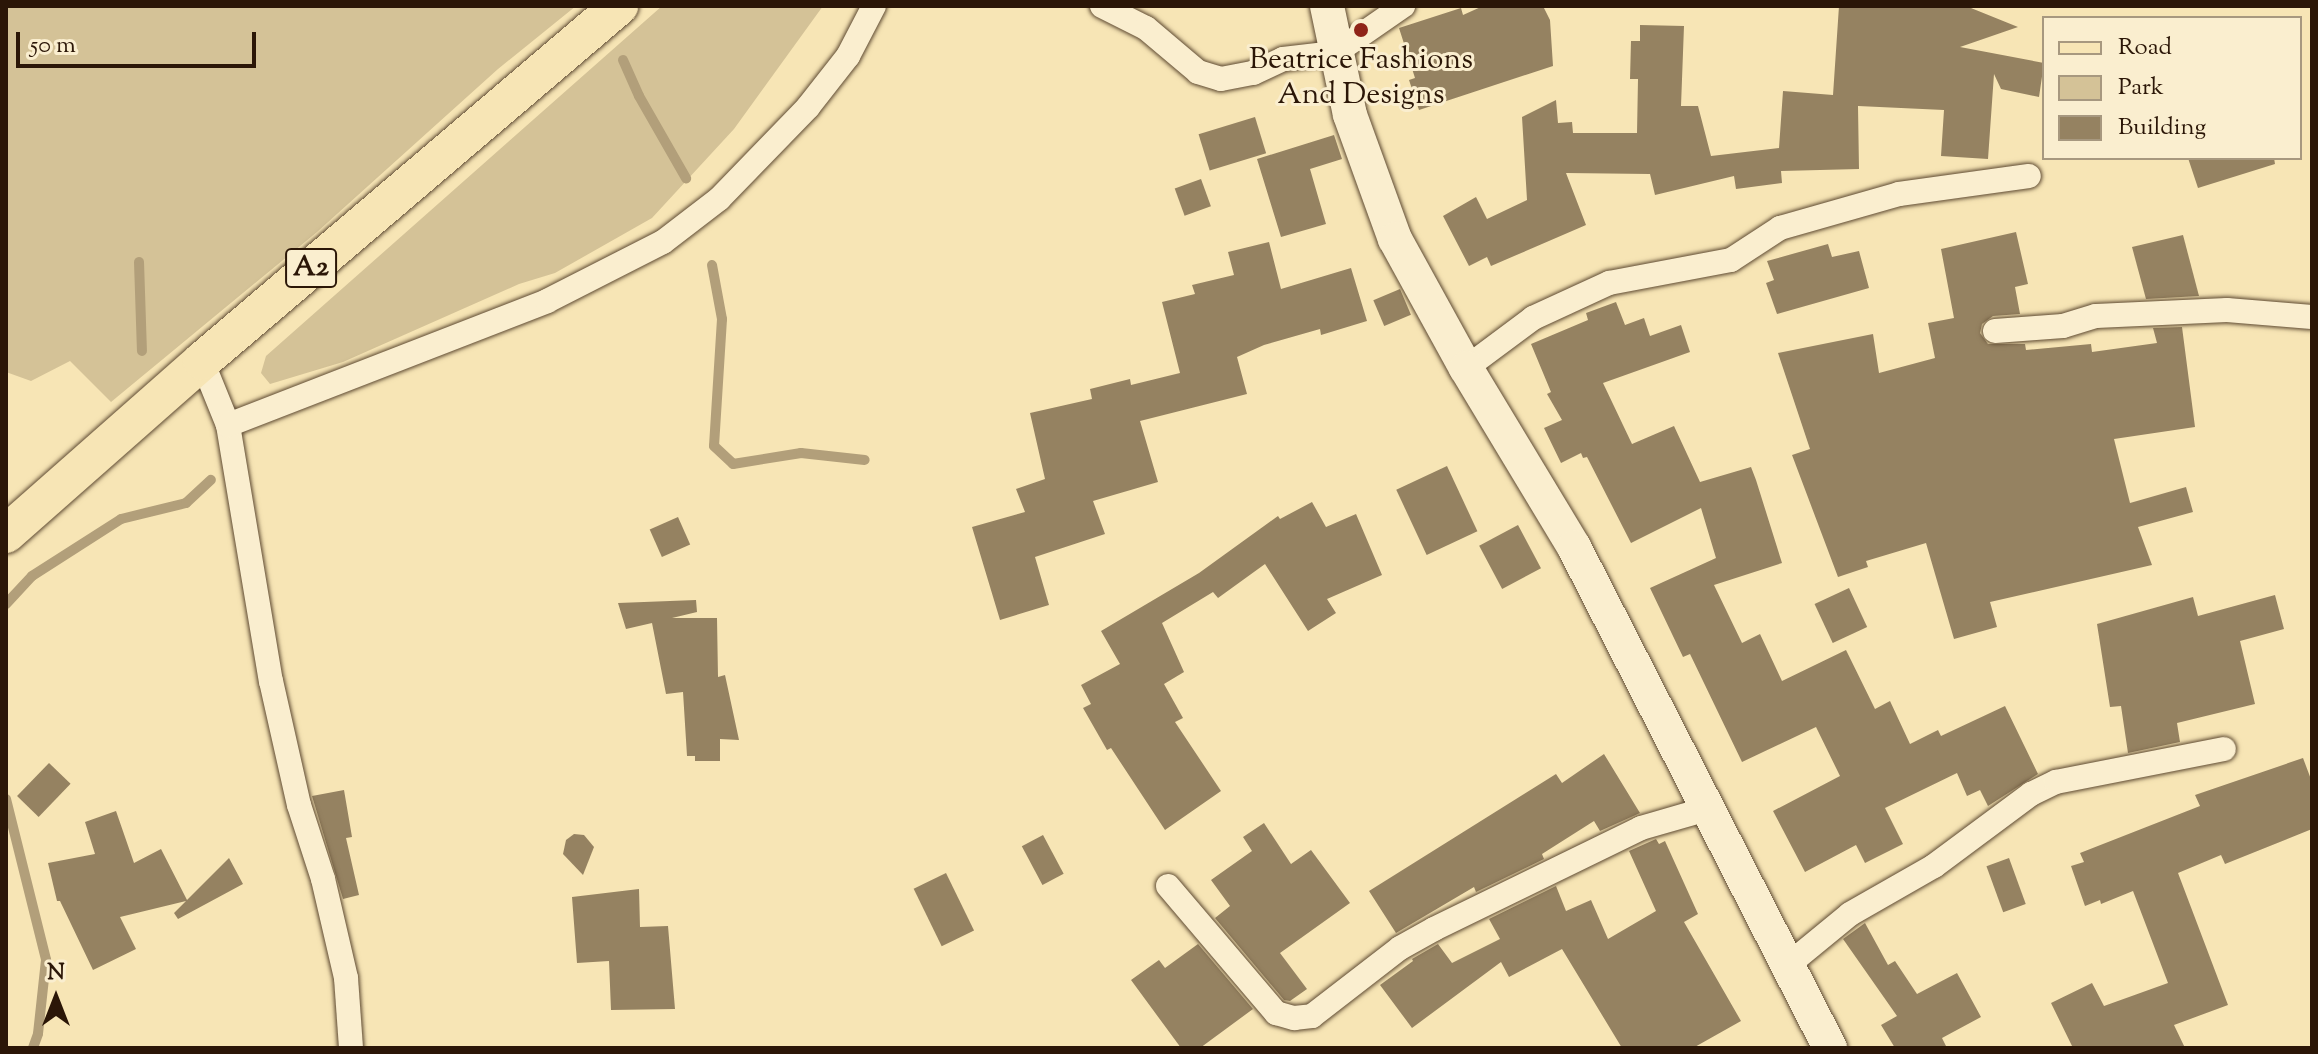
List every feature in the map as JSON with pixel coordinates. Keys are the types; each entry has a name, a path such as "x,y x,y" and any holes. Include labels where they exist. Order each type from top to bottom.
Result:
{"main road":[{"name":"A2","path":"6,534 202,361 619,6"}],"street":[{"path":"228,425 547,301 663,242 719,199 787,131 848,56 874,6"},
{"path":"1102,6 1146,28 1198,72 1221,79 1253,73 1283,59 1335,53 1403,6"},
{"path":"1327,6 1350,115 1395,239 1466,368 1574,547 1830,1048"},
{"path":"1466,368 1533,318 1609,283 1731,260 1780,228 1899,194 2029,176"},
{"path":"1995,331 2063,326 2096,316 2227,310 2312,317"},
{"path":"202,361 228,425 271,681 299,805 323,879 346,978 351,1048"},
{"path":"1788,965 1850,914 1934,866 2031,794 2056,782 2224,749"},
{"path":"1168,886 1276,1013 1294,1018 1312,1016 1400,948 1434,929 1641,828 1707,809"}],"green space":[{"path":"6,6 576,6 498,69 317,232 111,402 70,361 31,381 6,372"},
{"path":"662,6 823,6 734,129 652,218 555,273 519,284 343,362 270,384 261,373 266,356"}],"building":[{"path":"1483,6 1543,6 1550,20 1553,66 1419,110 1409,80 1415,78 1399,28 1461,8 1463,15"},
{"path":"1839,6 1966,6 2018,27 1960,47 2042,63 2039,97 2001,89 1994,74 1988,159 1941,156 1944,110 1858,106 1859,169 1781,171 1782,183 1736,189 1734,176 1655,195 1650,174 1566,173 1586,225 1491,266 1487,257 1469,266 1443,216 1476,197 1487,219 1527,200 1522,117 1556,100 1558,123 1572,122 1573,133 1637,133 1638,79 1630,79 1631,41 1640,41 1640,25 1684,26 1681,106 1698,106 1711,156 1779,148 1783,91 1833,95"},
{"path":"1255,117 1266,153 1210,171 1199,134"},
{"path":"1334,135 1342,159 1310,169 1326,224 1281,237 1257,159"},
{"path":"2189,160 2274,160 2275,164 2198,188"},
{"path":"1201,179 1211,206 1185,216 1175,189"},
{"path":"2016,232 2028,284 2015,287 2020,314 1993,316 1982,324 1980,333 1988,344 2025,344 2026,350 2091,344 2092,352 2157,343 2153,328 2182,327 2195,427 2114,439 2130,503 2186,487 2193,512 2138,527 2152,565 1990,602 1997,627 1954,639 1926,543 1866,561 1868,567 1838,577 1792,455 1810,449 1778,353 1873,334 1879,373 1935,358 1928,323 1954,318 1941,249"},
{"path":"2183,235 2199,296 2146,299 2132,247"},
{"path":"1269,242 1281,289 1351,268 1367,321 1321,335 1320,329 1264,345 1237,357 1247,394 1140,421 1158,482 1093,501 1105,534 1035,557 1049,605 1000,620 972,527 1025,512 1016,489 1045,479 1030,413 1092,399 1090,389 1130,379 1131,385 1180,373 1162,302 1195,294 1192,285 1234,275 1228,252"},
{"path":"1828,244 1832,257 1859,251 1869,288 1777,314 1766,283 1774,280 1767,261"},
{"path":"1400,289 1411,315 1384,326 1373,300"},
{"path":"1616,302 1625,325 1644,318 1650,336 1681,325 1690,352 1603,383 1632,444 1674,426 1700,482 1751,467 1756,480 1782,563 1714,585 1742,643 1760,634 1782,681 1846,650 1875,709 1890,701 1910,744 1938,730 1941,736 2005,706 2038,774 1988,806 1980,790 1967,796 1957,773 1885,808 1903,844 1865,863 1856,845 1805,872 1773,811 1840,776 1816,727 1742,762 1690,654 1683,657 1650,588 1716,558 1701,508 1631,543 1587,457 1583,458 1581,453 1561,463 1544,428 1562,420 1547,394 1551,392 1531,344 1588,320 1586,313"},
{"path":"1447,466 1477,531 1427,555 1396,490"},
{"path":"1312,502 1326,527 1356,514 1382,575 1327,599 1336,613 1308,631 1265,564 1218,598 1213,592 1162,623 1184,672 1164,684 1183,718 1175,722 1221,791 1165,830 1111,748 1107,750 1083,708 1091,704 1081,685 1120,664 1101,631 1199,573 1278,516 1280,519"},
{"path":"678,517 690,544 662,557 650,530"},
{"path":"1518,525 1541,568 1502,589 1479,546"},
{"path":"1849,588 1867,627 1833,643 1815,604"},
{"path":"2275,595 2284,629 2240,641 2255,704 2177,723 2180,742 2128,753 2121,706 2110,707 2097,624 2193,597 2198,616"},
{"path":"696,600 697,612 672,618 717,618 718,677 725,675 739,740 720,739 720,761 695,761 695,756 687,756 683,692 666,694 652,623 626,629 618,603"},
{"path":"1604,754 1640,813 1600,831 1594,821 1542,854 1544,859 1476,892 1474,887 1396,933 1369,891 1556,774 1562,783"},
{"path":"2303,758 2312,782 2312,829 2225,864 2221,855 2178,873 2228,1005 2174,1025 2185,1048 2073,1048 2051,1003 2092,983 2104,1006 2168,983 2133,891 2101,904 2100,900 2085,906 2071,866 2084,862 2080,853 2200,806 2195,795"},
{"path":"49,763 71,784 39,817 17,796"},
{"path":"344,790 352,837 346,838 359,895 343,899 312,796"},
{"path":"116,811 134,863 161,849 187,900 229,858 243,884 178,919 174,913 186,901 120,917 136,949 93,970 60,901 57,901 48,863 95,854 85,822"},
{"path":"1264,823 1291,864 1311,850 1350,903 1280,953 1307,989 1290,1001 1284,1000 1215,918 1230,906 1211,880 1252,851 1243,837"},
{"path":"574,834 584,835 594,847 583,875 563,854 566,840"},
{"path":"1043,835 1064,874 1042,885 1022,846"},
{"path":"1656,839 1659,844 1665,841 1698,914 1684,922 1741,1021 1693,1048 1622,1048 1562,949 1509,977 1501,962 1412,1028 1380,985 1412,959 1438,944 1452,963 1500,939 1489,919 1556,886 1566,911 1591,900 1608,939 1656,911 1629,851"},
{"path":"2009,858 2026,904 2003,912 1986,866"},
{"path":"946,873 974,931 942,946 914,889"},
{"path":"639,889 640,927 668,926 675,1009 611,1010 609,961 577,963 572,897"},
{"path":"1865,923 1888,965 1895,961 1917,994 1957,973 1981,1017 1942,1038 1947,1048 1895,1048 1881,1025 1897,1016 1843,939"},
{"path":"1198,944 1253,1009 1200,1048 1181,1048 1131,980 1159,960 1165,968"}],"waterway":[{"path":"623,60 639,96 686,178"},
{"path":"139,262 142,351"},
{"path":"712,265 722,319 714,446 733,464 801,453 865,460"},
{"path":"6,604 32,576 121,519 186,503 211,480"},
{"path":"6,799 46,960 38,1034 33,1048"}],"place":[{"name":"Beatrice Fashions And Designs","path":"1361,30"}]}
